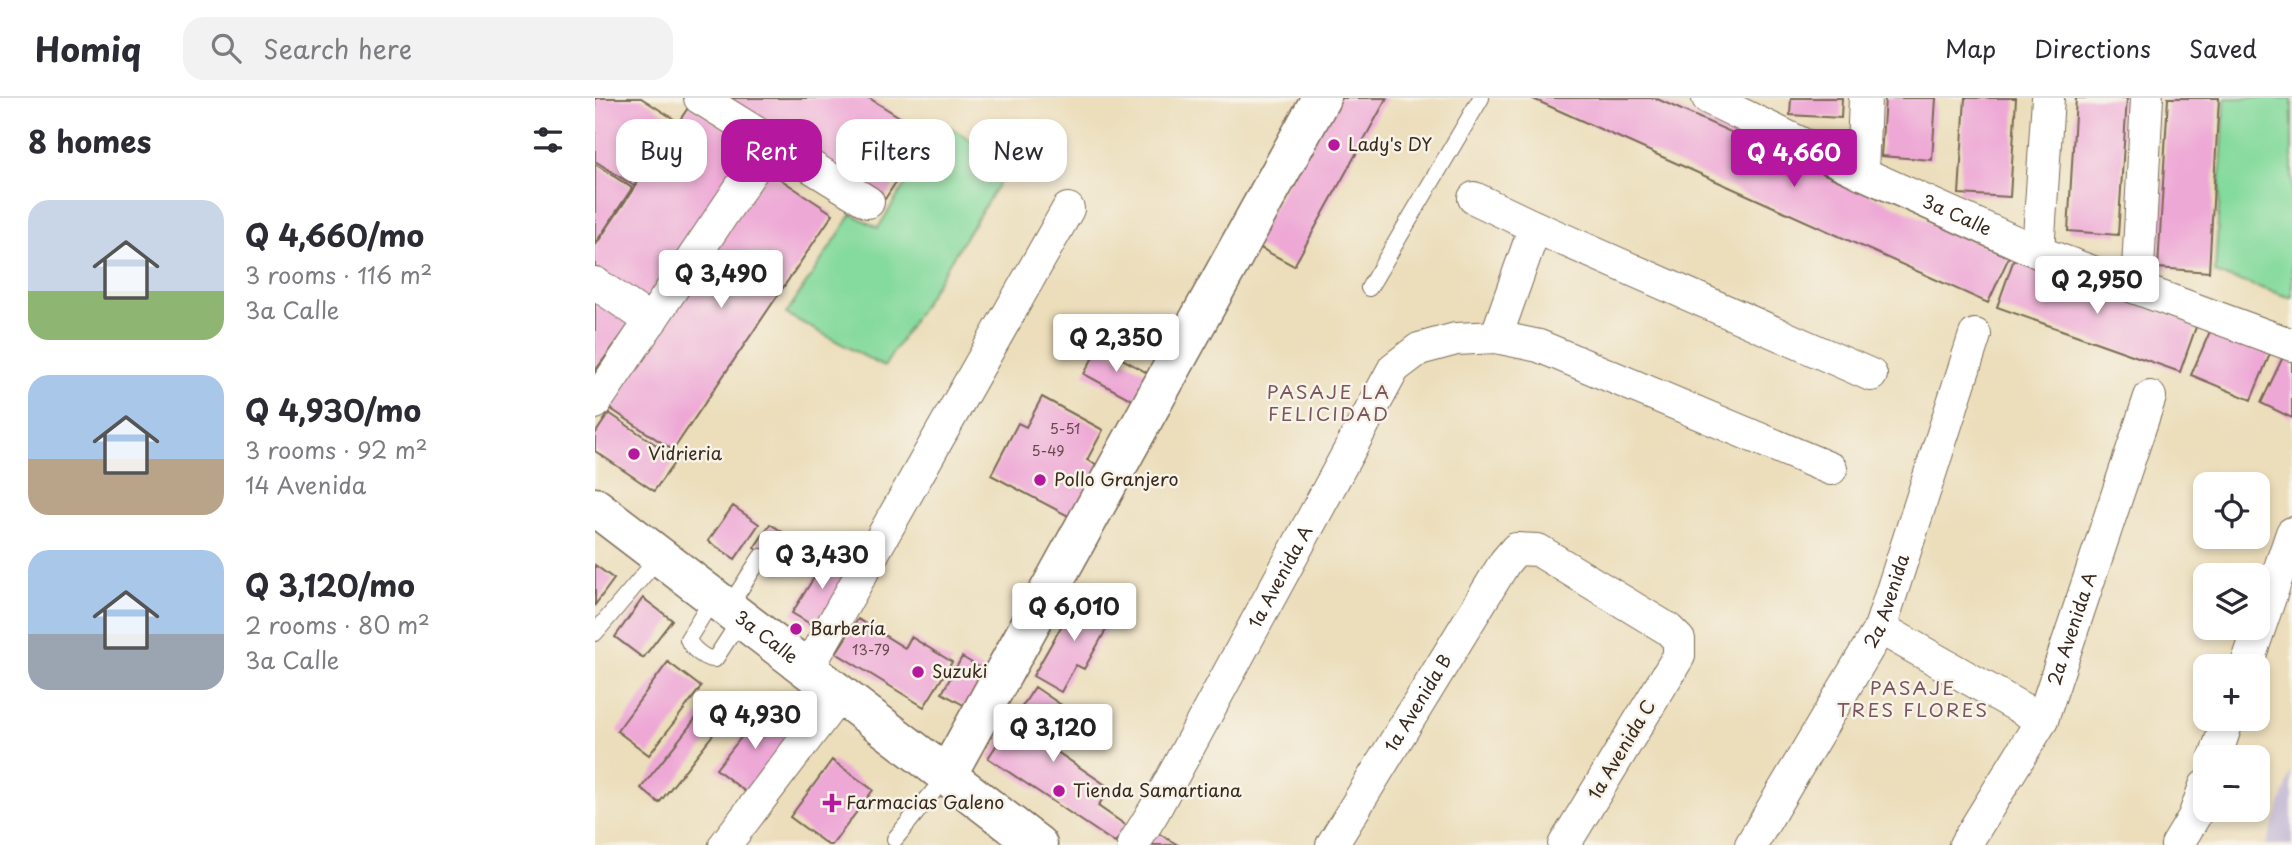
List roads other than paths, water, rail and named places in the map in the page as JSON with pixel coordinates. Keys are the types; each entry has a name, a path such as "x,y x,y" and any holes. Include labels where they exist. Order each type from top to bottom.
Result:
{"street":[{"path":"700,98 735,119"},
{"path":"947,775 1321,98"},
{"name":"3a Calle","path":"1708,98 1762,112 1862,173 2038,252 2292,345"},
{"path":"1862,173 1865,98"},
{"path":"2038,252 2048,98"},
{"path":"2137,288 2147,98"},
{"path":"822,173 868,202"},
{"path":"595,403 744,182"},
{"path":"1474,198 1871,375"},
{"path":"808,668 1068,209"},
{"path":"1496,337 1535,227"},
{"path":"595,283 651,321"},
{"name":"2a Avenida","path":"1751,845 1880,628 1975,335"},
{"name":"1a Avenida A","path":"1133,845 1154,811 1394,368 1419,349 1455,339 1496,337 1539,346 1831,469"},
{"name":"2a Avenida A","path":"1965,845 2042,720 2150,397"},
{"name":"3a Calle","path":"595,507 947,775 1028,843"},
{"path":"2250,654 2292,533"},
{"name":"1a Avenida B","path":"1332,845 1516,548 1538,550 1668,629 1679,640 1679,656"},
{"path":"1880,628 2042,720"},
{"name":"1a Avenida C","path":"1565,845 1679,656"},
{"path":"725,845 840,694"},
{"path":"2177,845 2193,819"}],"lane":[{"path":"1369,288 1481,98"},
{"path":"595,634 659,556"},
{"path":"728,608 761,556"},
{"path":"895,839 947,775"}],"place":[{"name":"Lady's DY","path":"1334,145"},
{"name":"Vidrieria","path":"634,454"},
{"name":"Pollo Granjero","path":"1040,480"},
{"name":"Barbería","path":"796,629"},
{"name":"Suzuki","path":"918,672"},
{"name":"Tienda Samartiana","path":"1059,791"},
{"name":"Farmacias Galeno","path":"832,803"}],"district":[{"name":"PASAJE LA FELICIDAD","path":"1329,403"},
{"name":"PASAJE TRES FLORES","path":"1913,699"}]}
